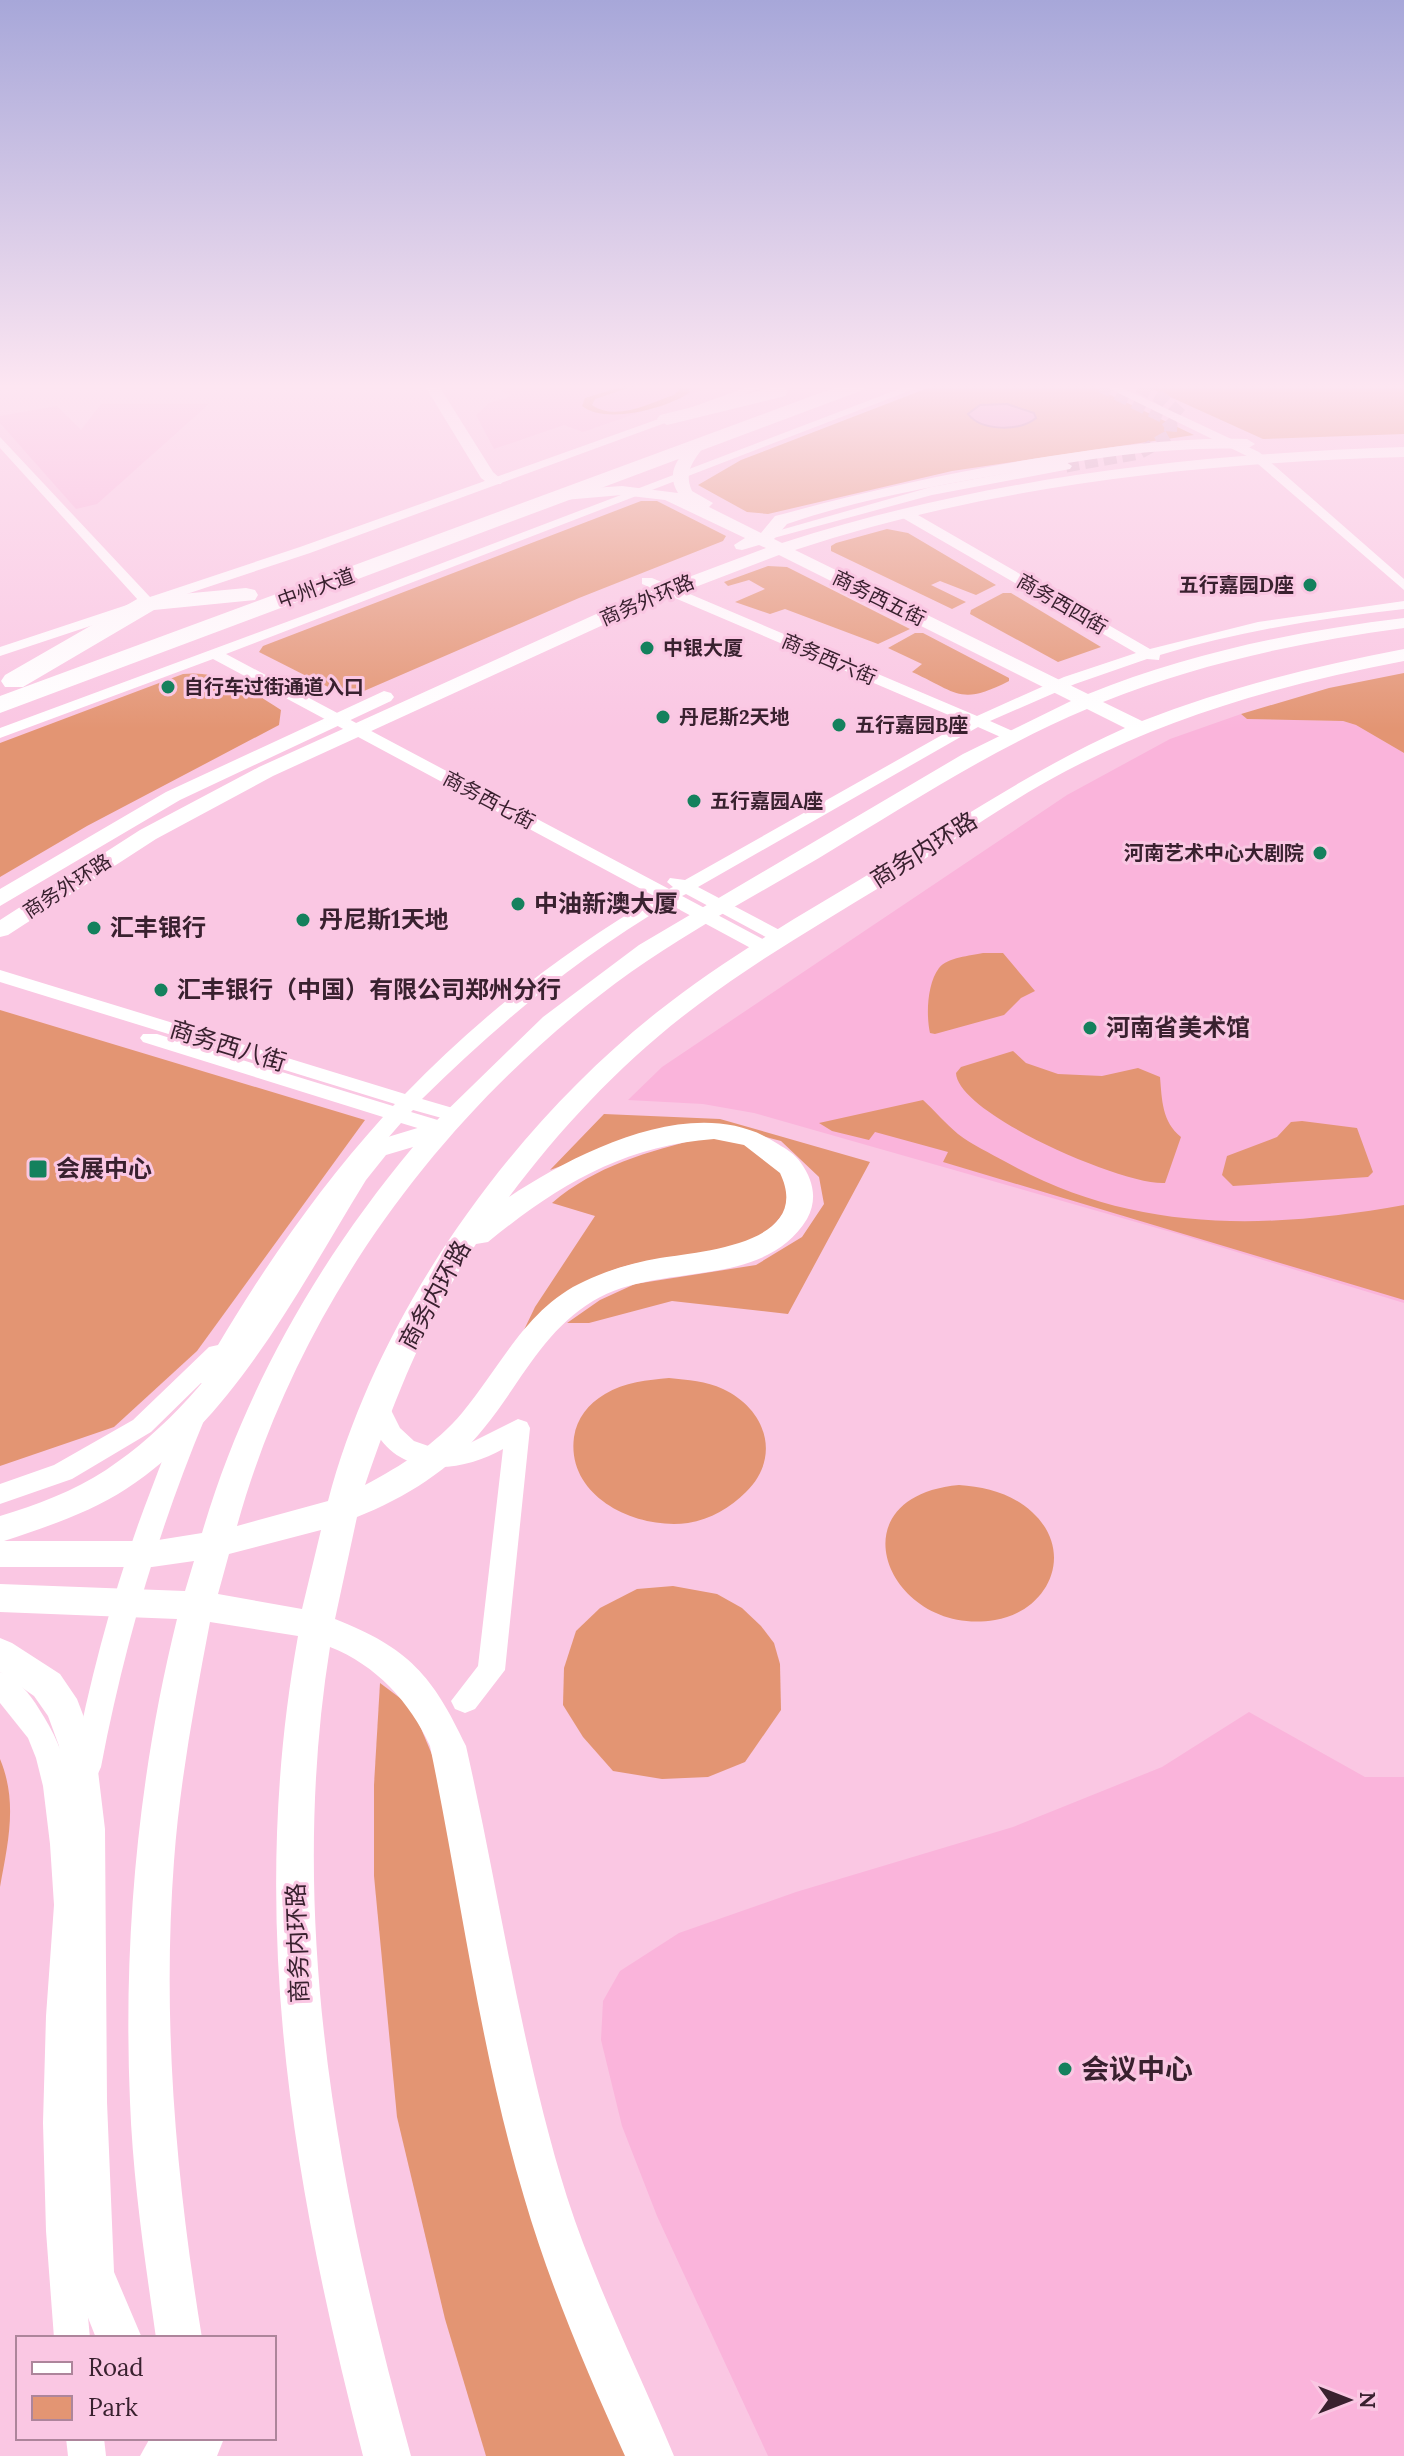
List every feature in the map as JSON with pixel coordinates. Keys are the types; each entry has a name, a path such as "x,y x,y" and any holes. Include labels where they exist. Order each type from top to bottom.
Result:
{"highway":[{"name":"中州大道","path":"6,684 502,501"},
{"name":"中州大道","path":"0,705 549,501"},
{"path":"6,684 148,603 246,595"},
{"path":"0,717 134,666 212,653 284,600"}],"street":[{"path":"48,501 148,603"},
{"path":"0,652 439,501"},
{"path":"0,733 616,501"},
{"name":"商务西五街","path":"684,501 775,542"},
{"name":"商务西五街","path":"698,501 775,542 1145,725"},
{"name":"商务外环路","path":"775,542 781,520 858,501"},
{"path":"775,542 902,501"},
{"path":"775,542 929,501"},
{"name":"商务外环路","path":"0,930 84,874 352,721 647,581 775,542 976,501"},
{"path":"1313,501 1404,586"},
{"path":"1319,501 1404,571"},
{"name":"商务西四街","path":"906,514 1176,670"},
{"name":"商务外环路","path":"0,899 173,796 669,590 775,542"},
{"name":"商务西六街","path":"647,581 1011,736"},
{"path":"179,2336 159,2189 152,2086 150,1984 160,1830 174,1710 219,1533 270,1392 323,1295 397,1184 487,1082 616,972 713,911 1011,736 1077,692 1149,654 1279,623 1404,605"},
{"path":"72,2336 62,2219 59,2109 61,2001 69,1905 97,1713 118,1631 166,1484 208,1384 235,1335 308,1221 345,1171 401,1108 460,1050 527,992 622,925 977,722 1077,692 1291,641 1404,623"},
{"name":"商务西七街","path":"212,653 352,721 773,943"},
{"name":"商务内环路","path":"387,2456 336,2251 315,2141 303,2049 296,1957 295,1874 304,1704 316,1632 344,1509 377,1406 421,1314 485,1208 535,1145 598,1077 684,1003 773,943 1056,768 1145,725 1255,687 1404,655"},
{"name":"商务西八街","path":"0,976 401,1108"},
{"name":"商务西八街","path":"0,992 450,1122"},
{"path":"0,1529 76,1501 119,1478 162,1443 234,1363 356,1174 377,1149 450,1122"},
{"path":"0,1554 153,1554 199,1547 327,1518 403,1479 434,1458 470,1424 503,1383 537,1330 561,1307 598,1286 640,1273 716,1260 753,1250 777,1235 795,1215 800,1200 796,1176 779,1154 762,1143 714,1130 667,1134 565,1174 495,1219 455,1255"},
{"path":"0,1494 63,1472 142,1426 235,1335"},
{"path":"377,1406 392,1435 410,1450 431,1458 458,1458 479,1452 518,1428 491,1670 465,1701"},
{"path":"0,1598 90,1598 258,1611 305,1620 369,1650 392,1667 430,1708 448,1746 508,2049 534,2158 570,2274 612,2376 650,2456"},
{"path":"0,1653 47,1685 64,1710 77,1746 86,1829 86,2102 92,2272 118,2336"},
{"path":"0,1684 29,1713 59,1780 69,1905"}],"shaded area":[{"path":"69,501 101,501 97,504 76,509"},
{"path":"1241,714 1247,719 1343,721 1356,725 1404,753 1404,1303 1178,1234 754,1113 703,1104 628,1100 662,1067 1067,795 1170,739"},
{"name":"会议中心","path":"1249,1712 1365,1777 1404,1777 1404,2456 768,2456 657,2216 622,2126 601,2040 603,2001 620,1971 679,1933 796,1892 1013,1827 1162,1767"}],"green space":[{"path":"641,501 657,501 726,536 723,541 579,598 364,691 334,690 259,652 263,646"},
{"path":"726,501 825,501 768,514 747,512"},
{"path":"887,529 908,533 996,585 976,595 940,581 931,585 966,602 952,609 831,551 831,546 836,543"},
{"path":"768,566 787,567 910,629 878,644 785,609 770,614 735,602 765,589 749,580 728,586 724,582"},
{"path":"1003,593 1011,593 1101,647 1058,662 970,614 971,610"},
{"path":"915,633 923,633 1009,678 1009,681 969,695 950,691 912,672 922,664 888,648"},
{"path":"1404,673 1404,753 1356,725 1343,721 1247,719 1241,714 1329,688"},
{"path":"183,674 211,675 246,689 281,710 279,725 87,826 0,877 0,743"},
{"path":"1003,953 1035,991 1021,998 1004,1015 930,1033 928,1000 939,968 953,959"},
{"path":"0,1010 365,1120 197,1351 114,1427 0,1466"},
{"path":"1013,1051 1026,1063 1058,1074 1102,1076 1138,1068 1160,1077 1167,1117 1181,1137 1165,1183 1116,1173 1047,1145 984,1108 964,1090 956,1073 961,1067"},
{"path":"923,1100 958,1134 1006,1162 1054,1185 1102,1202 1151,1213 1200,1220 1250,1221 1301,1219 1404,1205 1404,1300 943,1162 948,1152 875,1132 869,1140 832,1131 819,1123"},
{"path":"604,1114 720,1119 870,1162 788,1314 672,1301 589,1323 567,1323 600,1300 635,1284 756,1265 802,1237 824,1204 819,1177 781,1141 720,1125 671,1126 550,1170"},
{"path":"1291,1122 1357,1128 1373,1172 1368,1177 1233,1186 1222,1175 1227,1156 1277,1137"},
{"path":"702,1138 727,1139 752,1146 778,1168 789,1188 788,1204 770,1228 753,1240 733,1247 611,1271 571,1293 523,1332 535,1307 595,1216 552,1203 604,1170"},
{"path":"669,1378 710,1384 738,1398 759,1421 766,1449 764,1464 746,1492 720,1512 688,1523 647,1521 608,1505 581,1477 574,1458 575,1430 593,1402 620,1387"},
{"path":"959,1485 988,1489 1016,1500 1032,1512 1045,1528 1052,1544 1054,1561 1050,1578 1030,1605 1014,1614 995,1620 958,1620 927,1608 903,1588 889,1564 886,1538 895,1514 919,1495"},
{"path":"673,1586 717,1594 742,1608 761,1626 774,1643 780,1664 781,1710 745,1762 708,1777 662,1779 613,1771 583,1737 563,1705 564,1668 576,1631 600,1608 637,1589"},
{"path":"380,1683 412,1707 433,1757 627,2456 486,2456 445,2319 397,2117 374,1876 374,1785"},
{"path":"0,1759 9,1791 10,1823 0,1887"}],"place":[{"name":"五行嘉园D座","path":"1310,585"},
{"name":"中银大厦","path":"647,648"},
{"name":"自行车过街通道入口","path":"168,687"},
{"name":"丹尼斯2天地","path":"663,717"},
{"name":"五行嘉园B座","path":"839,725"},
{"name":"五行嘉园A座","path":"694,801"},
{"name":"河南艺术中心大剧院","path":"1320,853"},
{"name":"中油新澳大厦","path":"518,904"},
{"name":"丹尼斯1天地","path":"303,920"},
{"name":"汇丰银行","path":"94,928"},
{"name":"汇丰银行（中国）有限公司郑州分行","path":"161,990"},
{"name":"河南省美术馆","path":"1090,1028"},
{"name":"会展中心","path":"38,1169"},
{"name":"会议中心","path":"1065,2069"}]}
